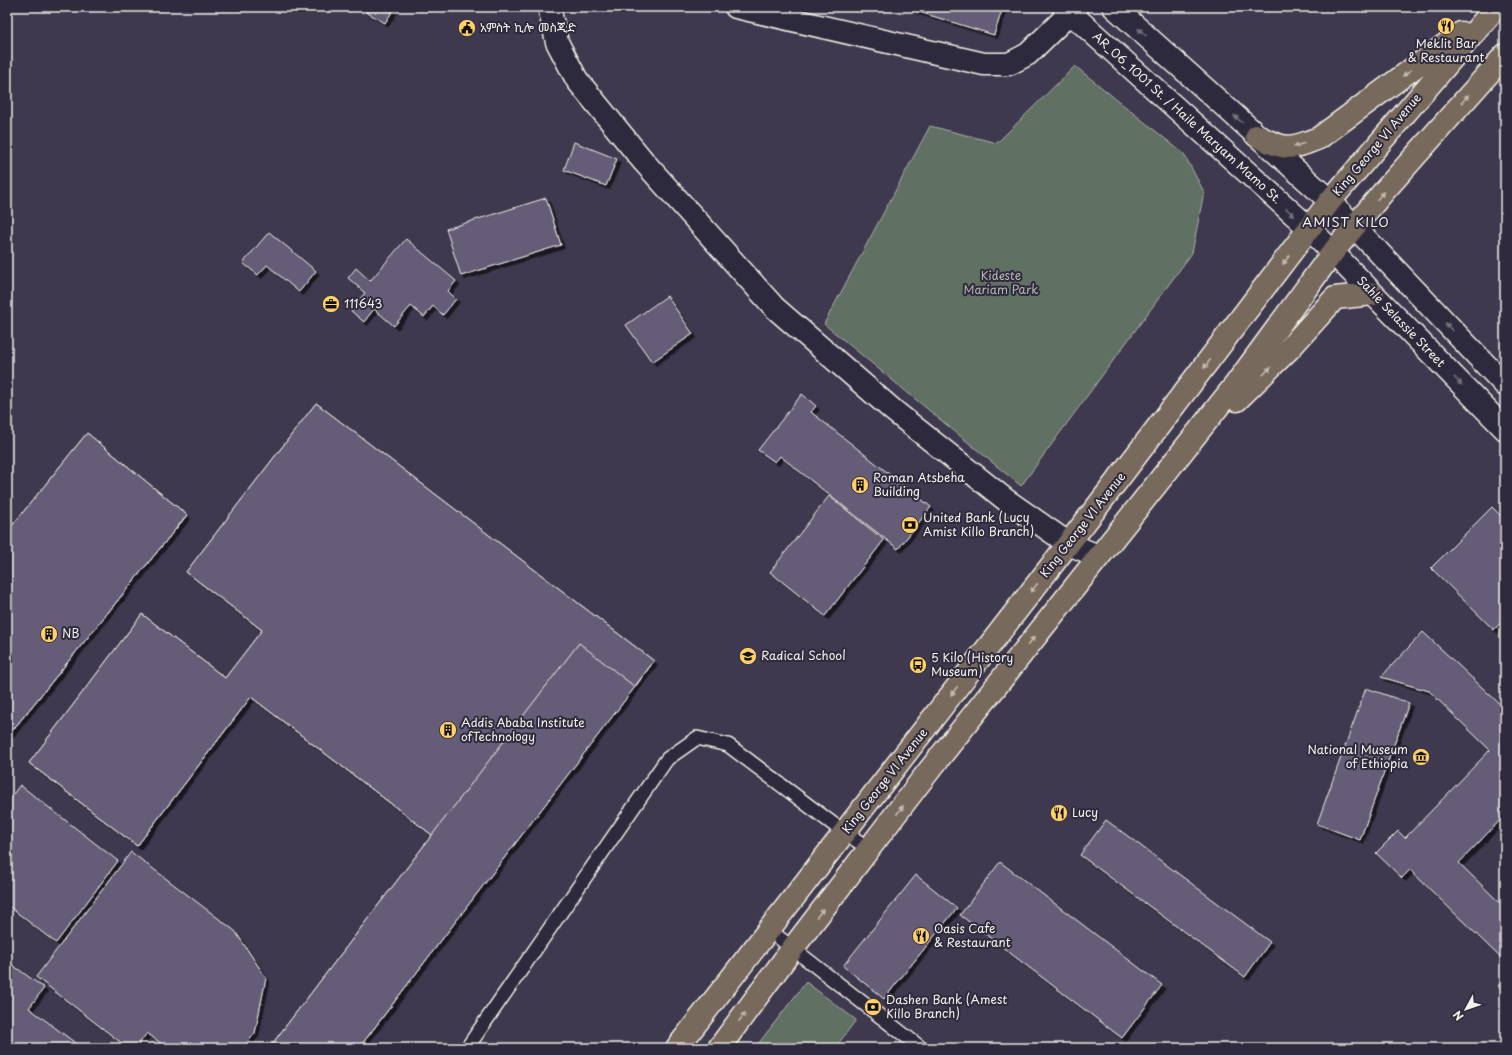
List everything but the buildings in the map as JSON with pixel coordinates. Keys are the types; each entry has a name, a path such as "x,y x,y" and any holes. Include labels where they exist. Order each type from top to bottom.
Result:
{"main road":[{"path":"549,7 557,42 577,80 644,162 775,308 894,411 1006,500 1069,544 1098,556"},
{"path":"736,7 984,64 1009,64 1028,54 1070,9"},
{"path":"1114,7 1330,201 1505,386"},
{"path":"1257,136 1280,147 1287,148 1294,148 1319,138 1496,8"},
{"name":"King George VI Avenue","path":"677,1048 1069,544 1330,201 1496,8"},
{"name":"AR_06_1001 St. / Haile Maryam Mamo St.","path":"1070,9 1310,229 1333,252"},
{"path":"719,1048 792,948 1098,556 1236,384 1333,252 1354,226 1505,55"},
{"path":"1330,201 1333,252"},
{"name":"Sahle Selassie Street","path":"1333,252 1505,429"},
{"path":"1170,467 1288,350 1335,298 1373,294"}],"lane":[{"path":"467,1048 667,759 697,738 728,745 845,833 870,849"},
{"path":"769,930 921,1048"}],"green space":[{"name":"Kideste Mariam Park","path":"1075,66 1184,154 1204,192 1192,253 1021,486 824,324 930,126 997,143"},
{"path":"806,982 856,1020 835,1048 755,1048"}],"place":[{"name":"Meklit Bar & Restaurant","path":"1446,26"},
{"name":"አምስት ኪሎ መስጂድ","path":"467,28"},
{"name":"111643","path":"331,304"},
{"name":"Roman Atsbeha Building","path":"860,485"},
{"name":"United Bank (Lucy Amist Killo Branch)","path":"910,525"},
{"name":"NB","path":"49,634"},
{"name":"Radical School","path":"748,656"},
{"name":"5 Kilo (History Museum)","path":"918,665"},
{"name":"Addis Ababa Institute ofTechnology","path":"448,730"},
{"name":"National Museum of Ethiopia","path":"1421,757"},
{"name":"Lucy","path":"1059,813"},
{"name":"Oasis Cafe & Restaurant","path":"921,936"},
{"name":"Dashen Bank (Amest Killo Branch)","path":"873,1007"}],"district":[{"name":"AMIST KILO","path":"1346,222"}]}
